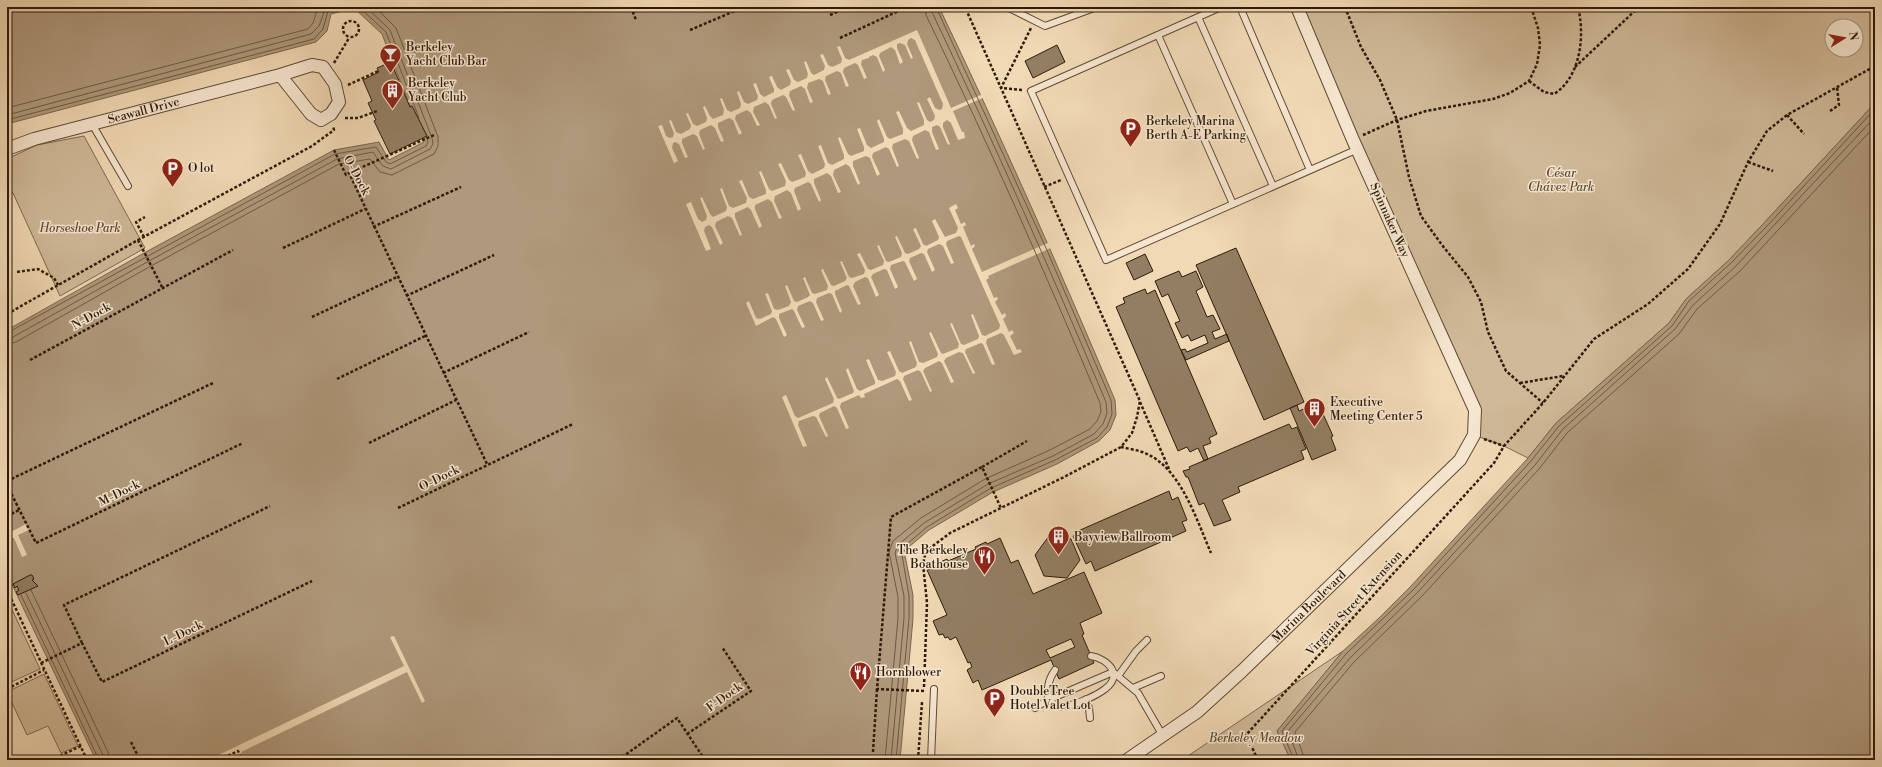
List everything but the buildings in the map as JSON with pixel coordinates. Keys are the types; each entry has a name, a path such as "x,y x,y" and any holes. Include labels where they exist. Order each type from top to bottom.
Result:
{"street":[{"name":"Spinnaker Way","path":"1297,7 1356,144 1475,410 1474,435"},
{"name":"Seawall Drive","path":"7,149 34,139 280,75 312,65 323,67 328,72"},
{"path":"280,75 310,114 326,117 340,102 335,84 328,72"},
{"name":"Marina Boulevard","path":"1127,760 1197,712 1253,660 1460,460 1474,435"}],"lane":[{"path":"1007,7 1045,26 1097,7"},
{"path":"1221,7 1032,91 1106,260 1310,170 1356,144"},
{"path":"1240,7 1310,170"},
{"path":"1198,17 1273,186"},
{"path":"1158,35 1234,204"},
{"path":"92,124 128,186"},
{"path":"1048,700 1059,706 1072,705 1105,689 1111,683 1116,674 1147,640"},
{"path":"1091,656 1105,660 1111,665 1116,674 1138,693 1163,736"},
{"path":"1048,700 1047,689 1050,677 1055,670"},
{"path":"1035,708 1048,700 1116,674"},
{"path":"1133,688 1161,676"},
{"path":"931,760 934,689"},
{"path":"1086,699 1090,718"},
{"path":"932,722 939,719"}],"path":[{"path":"631,7 636,20"},
{"path":"690,30 744,7"},
{"path":"830,15 848,7"},
{"path":"840,38 907,7"},
{"path":"965,7 1169,469 1193,510 1211,553"},
{"path":"1345,7 1361,47 1380,80 1397,120 1409,177 1421,216 1468,277 1481,302 1488,332 1506,372 1543,403"},
{"path":"1356,144 1397,120 1426,111 1493,99 1510,93 1529,81 1537,64 1540,45 1538,28 1531,7"},
{"path":"1575,68 1581,40 1578,7"},
{"path":"1529,81 1544,92 1554,94 1562,89 1575,68 1639,7"},
{"path":"353,21 359,25 360,31 356,37 349,38 344,34 343,27 347,22 353,21"},
{"path":"1001,88 1034,21"},
{"path":"328,72 349,38"},
{"path":"1474,435 1504,446 1543,403 1594,339 1648,304 1688,269 1720,224 1748,162 1767,131 1787,115 1875,66"},
{"path":"346,86 378,71"},
{"path":"1830,111 1839,105 1837,87"},
{"path":"997,90 1001,88 1032,91"},
{"path":"345,118 358,118 377,111"},
{"path":"1787,115 1804,134"},
{"path":"7,314 138,240 312,146 334,130 326,117"},
{"path":"348,173 434,135"},
{"name":"O-Dock","path":"334,150 346,175 348,173 487,464"},
{"path":"1748,162 1773,171"},
{"path":"1044,187 1069,177"},
{"path":"373,227 461,186"},
{"name":"O-Dock","path":"283,248 365,209"},
{"path":"144,237 136,222 145,217"},
{"path":"138,240 162,287"},
{"name":"N-Dock","path":"30,360 232,250"},
{"path":"406,296 494,255"},
{"path":"16,272 38,268 54,278 58,285"},
{"path":"312,317 397,277"},
{"path":"443,373 529,332"},
{"path":"337,379 425,336"},
{"path":"1520,383 1563,376"},
{"path":"7,482 213,383"},
{"path":"369,443 456,400"},
{"path":"918,760 924,691 927,603 923,564 926,551 950,532 1064,477 1120,446 1132,433 1140,401"},
{"name":"O-Dock","path":"398,508 573,424"},
{"path":"873,752 891,517 1027,441"},
{"name":"M-Dock","path":"7,485 36,543 243,443"},
{"path":"1120,446 1148,454 1169,469"},
{"name":"Virginia Street Extension","path":"1258,760 1246,735 1494,463 1504,446"},
{"path":"982,467 1001,508"},
{"name":"L-Dock","path":"270,506 64,605 102,682 312,581"},
{"path":"7,516 19,510"},
{"path":"7,590 87,760"},
{"path":"41,663 82,643"},
{"name":"F-Dock","path":"688,734 751,691 722,647"},
{"path":"7,689 44,670"},
{"path":"877,689 924,691"},
{"path":"618,760 677,718 705,760"},
{"path":"131,742 140,760"},
{"path":"51,760 80,746"},
{"path":"219,760 238,750 243,760"}],"green space":[{"name":"César Chávez Park","path":"1297,7 1875,7 1875,103 1764,223 1729,260 1686,299 1669,323 1556,423 1528,458 1504,446 1474,435 1475,410"},
{"name":"Horseshoe Park","path":"84,136 145,248 60,296 13,193 7,191 7,159 37,145"},
{"path":"7,599 40,669 7,684"},
{"name":"Berkeley Meadow","path":"1343,651 1277,731 1291,760 1182,760"},
{"path":"44,674 78,746 61,753 48,726 27,735 7,692"}],"water":[{"path":"7,7 939,7 1007,153 1073,301 1115,400 1116,415 1110,430 1099,441 1057,464 993,492 929,530 904,551 913,595 913,619 900,760 96,760 7,574 7,330 144,253 334,150 379,142 389,160 424,142 382,34 354,8 331,14 327,31 316,42 7,124"},
{"path":"1875,103 1875,760 1291,760 1277,731 1343,651 1411,586 1528,458 1556,423 1669,323 1686,299 1729,260"}],"pier":[{"path":"917,30 951,108 983,94 985,97 953,111 962,132 964,132 965,138 958,140 951,123 947,120 943,123 943,127 950,144 948,145 940,127 937,125 932,127 932,132 939,149 936,150 929,132 925,130 913,136 912,140 919,158 917,159 909,141 905,139 893,144 892,148 899,166 897,167 889,149 886,147 873,153 872,157 880,174 877,176 870,158 866,156 853,161 853,166 860,183 858,185 850,167 846,164 834,170 833,175 841,192 838,193 831,176 827,173 814,179 814,183 821,200 819,202 811,184 808,182 795,188 794,191 801,209 798,211 791,193 787,190 775,196 774,201 782,218 779,219 772,202 768,199 755,205 755,209 762,226 759,228 751,210 748,207 735,213 735,217 742,235 740,236 732,218 728,216 716,222 715,226 723,243 720,245 712,227 709,225 705,227 704,231 711,249 706,251 686,204 691,202 698,219 702,222 706,220 707,216 700,198 702,197 713,217 726,211 727,207 720,189 722,188 729,206 733,208 746,203 747,198 739,181 742,180 749,197 753,199 766,194 766,190 759,172 761,171 769,189 772,191 785,186 786,181 778,164 781,163 789,180 792,182 805,177 806,173 798,155 801,154 808,171 812,174 824,168 825,164 818,146 821,145 828,163 832,165 844,159 838,138 840,137 848,154 851,156 864,151 864,147 857,129 860,128 867,145 871,148 884,142 877,121 879,119 887,137 890,139 903,134 903,129 896,112 899,111 907,128 911,131 924,125 924,120 917,103 919,102 927,120 930,122 934,120 935,116 927,99 930,97 935,108 939,110 942,109 943,104 915,40 911,38 908,40 907,44 913,58 911,59 905,45 900,43 897,44 897,48 903,62 900,64 895,50 891,47 880,53 879,56 885,70 883,72 877,57 873,55 862,60 861,64 867,78 864,79 858,65 855,63 844,68 843,72 849,86 846,87 841,73 837,71 826,76 825,80 831,94 828,95 823,81 819,79 808,83 807,88 813,102 810,103 805,89 801,86 790,91 789,95 795,110 793,111 786,97 783,95 772,100 771,104 777,118 775,119 769,105 765,102 754,107 753,112 760,125 757,126 751,113 747,110 736,115 735,119 742,133 739,135 733,120 729,118 718,123 718,127 724,141 721,142 715,128 711,125 700,130 699,134 705,149 703,150 697,136 693,134 682,139 682,143 688,157 685,158 679,144 675,142 673,143 672,148 678,161 674,163 658,126 662,125 666,136 670,138 673,137 674,133 669,121 671,120 676,132 681,134 690,129 691,125 686,114 688,113 693,124 697,126 706,122 707,118 703,107 705,106 713,119 723,115 724,110 720,99 722,98 727,110 731,112 740,108 741,104 737,92 739,91 744,102 748,104 757,100 758,96 753,84 756,83 760,94 764,97 774,92 769,77 772,76 777,87 781,90 790,85 791,81 786,70 789,69 794,80 798,82 807,78 808,74 804,62 806,61 811,73 814,75 824,70 825,66 820,55 823,54 828,65 832,67 841,63 842,59 837,47 840,46 845,58 849,60"},
{"path":"956,204 958,208 955,210 961,224 965,222 966,225 963,227 971,246 974,244 975,246 972,249 982,272 1050,242 1053,247 988,276 989,278 986,280 994,298 997,297 998,299 995,302 1002,315 1005,313 1006,316 1003,319 1009,332 1012,330 1014,333 1010,336 1017,350 1020,349 1022,352 1014,355 1004,335 1001,333 987,339 986,343 995,364 992,365 983,344 981,343 966,349 965,352 975,373 973,374 963,353 959,352 946,358 944,361 954,382 951,383 942,363 939,361 925,368 923,371 932,391 930,392 921,372 918,370 904,376 903,379 912,400 909,401 900,381 897,379 864,394 865,397 861,398 859,395 841,403 840,407 849,428 846,429 837,408 834,406 820,413 819,416 828,436 826,437 816,417 813,416 799,421 798,425 807,446 803,447 782,397 786,395 795,416 798,418 833,403 834,399 825,379 827,377 837,398 839,399 853,393 854,391 846,370 848,368 857,389 860,391 875,384 866,360 869,359 878,380 882,381 895,376 896,372 887,352 890,351 899,371 902,373 916,367 917,363 909,342 911,341 919,362 923,363 937,357 938,354 929,333 931,332 941,353 943,354 958,348 959,344 950,324 952,323 961,344 964,345 978,339 979,336 971,315 973,314 982,335 985,336 999,329 1000,325 961,237 959,236 947,241 946,244 954,263 951,264 943,246 939,244 928,249 927,252 935,270 932,272 924,254 921,253 910,258 909,261 917,279 914,281 905,262 903,261 891,265 890,269 898,287 895,289 887,270 884,269 873,274 871,277 879,295 876,297 868,278 865,277 855,282 853,286 861,304 858,305 849,286 847,285 835,291 842,311 840,313 832,294 829,293 817,298 816,302 824,320 821,321 813,303 810,301 798,306 797,310 805,327 802,328 792,309 779,314 779,318 787,335 784,337 776,319 773,317 756,326 746,303 749,301 756,318 760,319 771,314 772,311 765,294 768,293 774,309 778,310 789,306 791,302 785,286 787,285 794,301 797,302 810,295 803,278 805,277 812,293 815,294 827,290 828,286 821,270 823,269 831,285 834,286 845,281 847,278 840,262 842,261 849,277 852,278 864,274 865,270 857,254 860,253 868,269 871,270 883,265 884,261 877,246 879,245 886,261 889,262 901,257 902,253 895,237 897,236 905,253 908,254 919,249 921,246 913,229 916,228 923,244 926,246 938,240 939,237 932,221 935,219 945,237 956,233 958,228 949,208"},
{"path":"26,524 29,530 18,535 27,555 22,557 14,538 11,538 9,533"},
{"path":"394,636 425,701 422,703 407,672 241,752 244,760 242,760 238,754 225,760 208,760 404,666 390,637"}],"place":[{"name":"Berkeley Yacht Club Bar","path":"390,74"},
{"name":"Berkeley Yacht Club","path":"393,110"},
{"name":"Berkeley Marina Berth A-E Parking","path":"1131,148"},
{"name":"O lot","path":"173,188"},
{"name":"Executive Meeting Center 5","path":"1314,428"},
{"name":"Bayview Ballroom","path":"1058,556"},
{"name":"The Berkeley Boathouse","path":"984,576"},
{"name":"Hornblower","path":"861,692"},
{"name":"DoubleTree Hotel Valet Lot","path":"995,718"}]}
